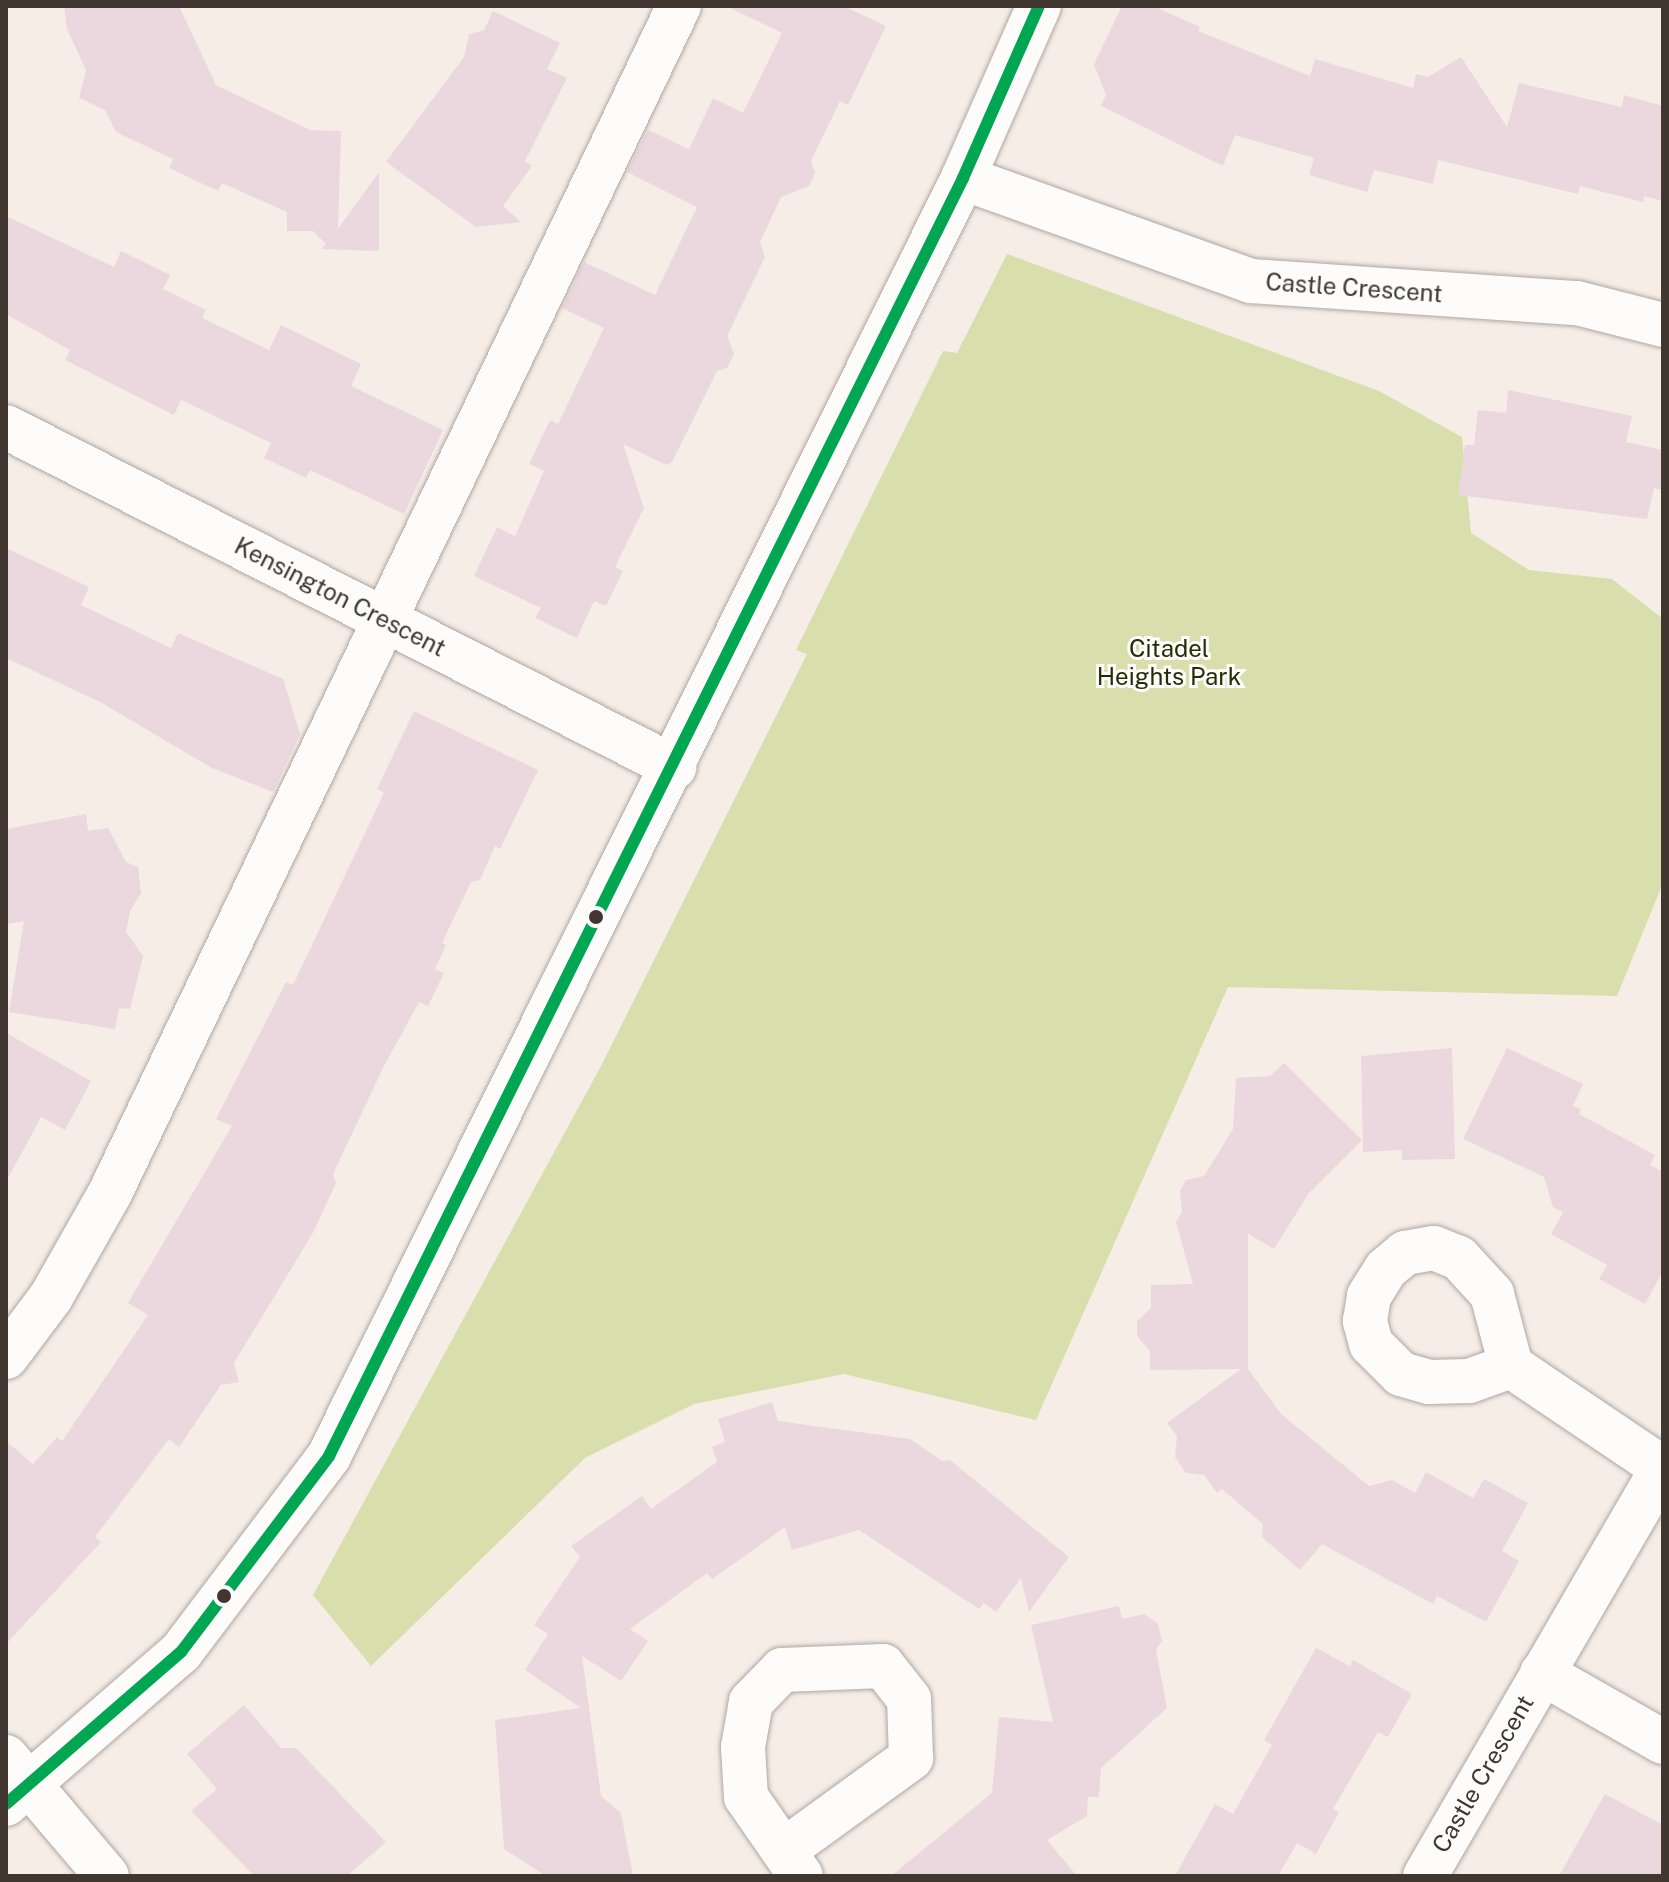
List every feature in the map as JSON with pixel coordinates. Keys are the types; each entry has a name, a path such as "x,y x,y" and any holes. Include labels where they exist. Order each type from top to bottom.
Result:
{"street":[{"path":"6,1357 51,1297 110,1193 679,6"},
{"path":"107,1876 14,1781 181,1652 329,1456 674,767 963,178 1039,6"},
{"name":"Castle Crescent","path":"963,178 1251,281 1577,303 1663,325"},
{"name":"Kensington Crescent","path":"6,427 674,767"},
{"path":"1511,1366 1663,1467"},
{"name":"Castle Crescent","path":"1425,1876 1663,1467"},
{"path":"883,1666 909,1699 911,1758 790,1846 794,1864 746,1797 743,1747 751,1702 782,1670 883,1666"},
{"name":"Castle Crescent","path":"1542,1673 1663,1742"}],"green space":[{"name":"Citadel Heights Park","path":"1007,254 1379,391 1462,437 1471,533 1529,570 1612,579 1663,619 1663,883 1617,996 1228,987 1036,1420 844,1374 694,1404 585,1458 371,1666 313,1595 601,1066 807,654 796,650 943,351 957,353"}],"building":[{"path":"64,6 179,6 216,85 310,130 341,131 338,229 379,172 379,251 322,249 326,244 313,231 287,231 287,212 222,183 218,191 169,168 173,159 116,132 105,110 79,98 86,70 67,29"},
{"path":"726,6 844,6 886,26 848,105 840,101 811,161 815,173 809,186 781,197 760,242 765,257 727,336 734,354 727,368 717,371 672,462 666,465 623,444 644,508 615,567 623,571 606,606 594,601 577,638 535,618 541,608 474,576 497,527 515,536 544,471 529,464 550,420 558,424 604,328 562,308 584,262 655,295 697,207 627,172 648,130 689,149 713,98 743,113 782,33"},
{"path":"1122,6 1153,6 1200,27 1198,31 1310,76 1315,59 1413,88 1416,74 1428,77 1461,57 1507,127 1519,83 1622,107 1624,95 1663,106 1663,201 1644,196 1643,202 1580,186 1578,194 1438,160 1433,184 1374,170 1367,192 1309,175 1314,158 1235,135 1223,166 1101,106 1106,95 1094,64"},
{"path":"493,11 560,43 547,69 567,78 525,161 532,166 503,206 521,222 476,227 386,162 464,57 469,34 484,30"},
{"path":"6,216 114,267 121,251 170,275 163,289 206,310 202,318 269,350 281,325 361,364 351,386 443,430 404,514 310,470 306,478 264,458 271,443 181,400 174,415 65,360 70,350 6,314"},
{"path":"1508,390 1632,416 1626,442 1663,450 1663,490 1654,488 1647,519 1458,495 1465,445 1474,445 1478,410 1506,413"},
{"path":"6,548 89,587 81,605 171,648 178,633 283,679 300,734 273,792 212,768 100,702 6,658"},
{"path":"414,711 538,770 500,849 495,846 480,880 471,882 442,943 446,945 435,969 444,973 428,1006 419,1002 383,1068 333,1174 336,1183 314,1231 234,1363 239,1382 221,1385 179,1447 169,1439 95,1537 101,1542 6,1644 6,1441 33,1464 57,1437 62,1441 148,1315 128,1303 232,1126 216,1119 286,982 293,985 384,793 377,789"},
{"path":"86,814 88,831 108,828 126,862 138,867 141,893 130,911 126,932 143,956 130,1009 119,1008 115,1029 9,1012 24,921 6,924 6,829"},
{"path":"6,1033 91,1081 65,1130 41,1117 6,1182"},
{"path":"1452,1048 1455,1159 1402,1160 1402,1150 1363,1152 1361,1056"},
{"path":"1507,1048 1583,1084 1573,1106 1581,1109 1579,1114 1655,1155 1650,1165 1663,1172 1663,1271 1645,1304 1599,1279 1607,1265 1551,1234 1563,1212 1553,1207 1544,1177 1463,1139"},
{"path":"1284,1063 1362,1140 1309,1193 1274,1249 1248,1234 1248,1369 1281,1414 1369,1486 1392,1480 1415,1493 1426,1472 1473,1498 1484,1479 1528,1503 1502,1551 1519,1561 1486,1622 1437,1596 1433,1604 1322,1544 1300,1570 1262,1537 1263,1524 1222,1489 1217,1493 1204,1475 1186,1473 1175,1457 1177,1436 1167,1423 1241,1369 1150,1370 1150,1351 1137,1336 1137,1321 1151,1308 1151,1285 1193,1284 1176,1222 1182,1212 1180,1191 1186,1180 1204,1176 1233,1129 1236,1078 1270,1076"},
{"path":"772,1402 778,1421 910,1439 942,1461 950,1460 1069,1557 1029,1612 1021,1578 996,1612 984,1603 979,1609 859,1530 792,1550 785,1527 712,1579 707,1573 630,1629 648,1641 621,1681 582,1656 601,1796 621,1813 633,1876 546,1876 504,1849 495,1720 581,1708 525,1670 548,1634 534,1625 580,1557 571,1546 642,1496 651,1509 717,1462 712,1447 725,1442 718,1419"},
{"path":"1119,1606 1122,1619 1144,1614 1158,1624 1162,1641 1156,1650 1167,1708 1101,1768 1099,1797 1088,1797 1087,1816 1047,1840 1077,1876 891,1876 992,1793 999,1717 1053,1722 1031,1625"},
{"path":"1316,1648 1350,1666 1353,1660 1412,1694 1388,1737 1378,1732 1333,1809 1339,1812 1316,1854 1297,1843 1278,1876 1175,1876 1215,1804 1233,1814 1272,1745 1264,1740"},
{"path":"244,1705 281,1748 296,1748 386,1842 347,1876 254,1876 191,1811 217,1789 187,1754"},
{"path":"1605,1794 1663,1825 1663,1876 1559,1876"}],"transit line":[{"path":"6,1804 181,1652 329,1456 963,178 1039,6"}]}
